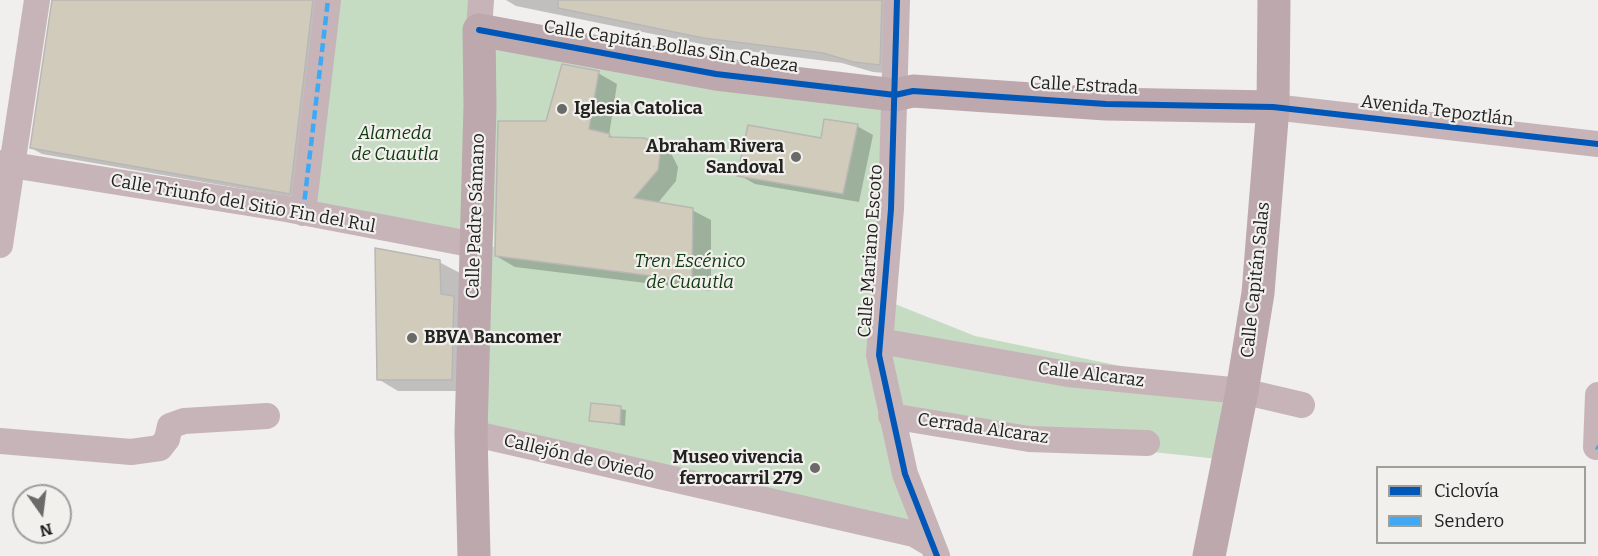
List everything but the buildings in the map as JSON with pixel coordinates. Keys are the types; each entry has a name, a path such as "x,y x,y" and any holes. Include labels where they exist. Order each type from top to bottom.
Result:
{"street":[{"path":"0,245 5,164 37,0"},
{"path":"303,213 328,0"},
{"name":"Calle Mariano Escoto","path":"897,0 891,209 879,355 891,416 924,548"},
{"name":"Calle Capitán Salas","path":"1209,556 1242,391 1258,293 1273,107 1274,0"},
{"name":"Calle Capitán Bollas Sin Cabeza","path":"480,15 716,74 895,95"},
{"name":"Calle Padre Sámano","path":"474,556 471,433 480,106 480,15"},
{"name":"Calle Estrada","path":"895,95 912,91 1106,104 1273,107"},
{"name":"Avenida Tepoztlán","path":"1273,107 1598,144"},
{"name":"Calle Triunfo del Sitio Fin del Rul","path":"5,164 303,213 475,245"},
{"name":"Calle Alcaraz","path":"880,341 1068,374 1242,391 1302,405"},
{"path":"1596,447 1598,395"},
{"path":"0,441 131,452 160,448 168,439 170,426 184,421 267,416"},
{"name":"Cerrada Alcaraz","path":"891,416 1029,440 1147,443"},
{"name":"Callejón de Oviedo","path":"471,433 924,548"}],"green space":[{"name":"Tren Escénico de Cuautla","path":"328,0 481,0 479,30 895,95 885,300 975,336 1242,391 1228,460 1029,439 892,416 931,544 471,433 475,245 303,213","holes":["492,161 494,247 475,245"]}],"marked path":[{"path":"303,213 328,0"}],"cycle path":[{"path":"897,0 891,209 879,355 905,474 937,556"},
{"path":"479,30 716,74 895,95 913,91 1106,104 1273,107 1598,144"}],"place":[{"name":"Iglesia Catolica","path":"562,109"},
{"name":"Abraham Rivera Sandoval","path":"796,157"},
{"name":"BBVA Bancomer","path":"412,338"},
{"name":"Museo vivencia ferrocarril 279","path":"815,468"}],"park label":[{"name":"Alameda de Cuautla","path":"395,144"}]}
